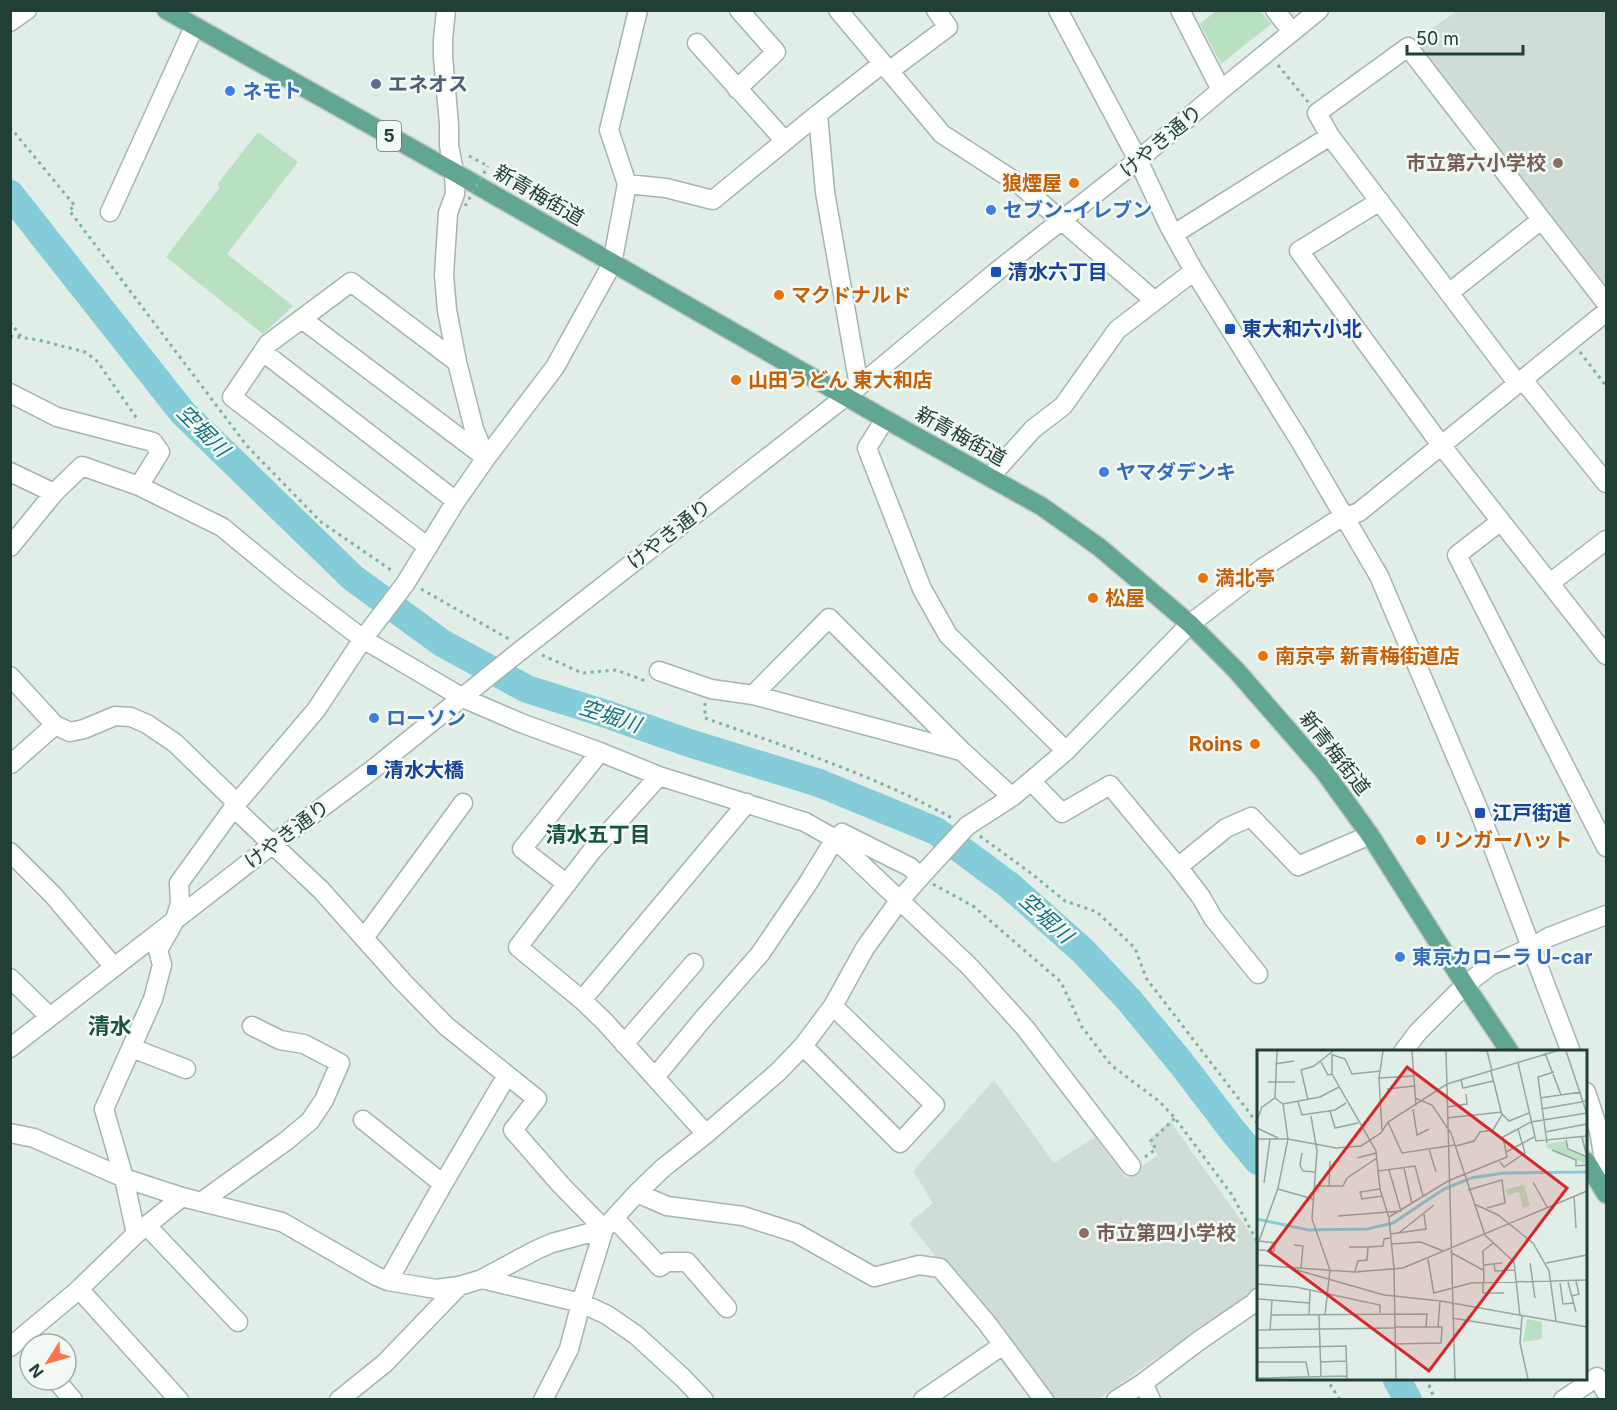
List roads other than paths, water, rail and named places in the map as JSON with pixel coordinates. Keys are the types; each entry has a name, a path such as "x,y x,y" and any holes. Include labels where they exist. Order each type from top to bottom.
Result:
{"main road":[{"name":"新青梅街道","path":"166,10 612,264 852,391 885,419 1041,506 1089,540 1190,624 1235,669 1323,770 1370,835 1464,985 1509,1050"},
{"path":"1587,1163 1606,1194"}],"street":[{"path":"10,22 27,10"},
{"path":"446,10 443,57 455,194 448,213 444,275 447,310 474,429 486,458"},
{"path":"238,1322 142,1230 104,1109 153,999 162,964 158,950 174,922 180,904 179,883 235,805 316,710 364,638 406,582 456,501 555,368 612,264 627,184 609,130 638,10"},
{"path":"737,89 776,52 739,10"},
{"path":"838,10 942,134 1019,184 1155,301"},
{"path":"627,184 666,188 713,200 818,114 948,27 936,10"},
{"path":"1058,10 1194,271 1379,576 1480,813 1570,1050"},
{"path":"1180,10 1221,90"},
{"path":"1275,10 1292,32"},
{"name":"けやき通り","path":"10,1048 273,844 372,771 852,391 996,272 1138,160 1319,10"},
{"path":"111,212 194,27"},
{"path":"697,43 785,141"},
{"path":"1606,303 1408,47 1317,112 1330,136 1449,293 1520,382 1606,483"},
{"path":"818,114 825,192 852,391"},
{"path":"1174,234 1330,136"},
{"path":"1380,201 1299,251 1441,445 1606,655"},
{"path":"1449,293 1541,220"},
{"path":"990,477 1032,429 1063,406 1117,330 1194,271"},
{"path":"428,547 232,397 268,344 351,282 457,362"},
{"path":"543,1400 569,1349 581,1303 609,1223 663,1168 778,1072 803,1046 833,1006 865,948 899,901 966,828 1012,797 1066,751 1190,624 1264,567 1320,530 1364,508 1606,312"},
{"path":"302,319 486,458"},
{"path":"263,352 456,501"},
{"path":"10,393 57,417 153,442 160,452 140,486"},
{"path":"885,419 867,448 922,589 948,635 1066,751"},
{"path":"10,547 54,493 82,466 140,486 222,527 291,584 364,638 522,723 659,776 805,822 835,838 970,967 1025,1028 1131,1166"},
{"path":"10,472 54,493"},
{"path":"1501,521 1457,555 1606,847"},
{"path":"1550,583 1606,540"},
{"path":"753,695 829,618 963,752 1012,797"},
{"path":"10,676 55,725 70,732 115,717 131,717 147,724 175,743 321,890 446,1026 537,1099 513,1130 561,1185 660,1267 667,1262 687,1262 727,1308"},
{"path":"654,677 753,695 963,752"},
{"path":"11,764 55,725"},
{"path":"567,884 522,849 600,752"},
{"path":"659,776 591,852 518,948 604,1021 706,1134"},
{"path":"1031,781 1062,813 1110,785 1178,867 1201,897 1213,918 1258,974"},
{"path":"364,938 463,803"},
{"path":"582,1000 747,803"},
{"path":"1178,867 1226,828 1251,818 1298,866 1370,835"},
{"path":"655,1077 760,954 835,838 842,833 922,875"},
{"path":"10,852 53,895 114,968"},
{"path":"1404,1050 1418,1032 1464,985 1490,966 1549,937 1606,915"},
{"path":"624,1044 694,963"},
{"path":"10,978 50,1017"},
{"path":"803,1046 900,1143 934,1105 833,1006"},
{"path":"201,1202 310,1121 324,1100 340,1062 304,1044 280,1040 252,1026"},
{"path":"132,1048 186,1068"},
{"path":"388,1281 507,1075"},
{"path":"1587,1095 1599,1131 1606,1171"},
{"path":"363,1120 443,1185"},
{"path":"10,1133 34,1138 124,1178 182,1197 282,1222 376,1276 388,1281 436,1289 482,1280 536,1250 609,1223"},
{"path":"637,1193 667,1206 743,1216 796,1233 874,1277 919,1265 940,1268 986,1322 1044,1400"},
{"path":"34,1332 142,1230 182,1197"},
{"path":"482,1280 581,1303 607,1315 636,1335 704,1400"},
{"path":"339,1400 385,1363 459,1286"},
{"path":"79,1289 179,1400"},
{"path":"1116,1400 1143,1383 1257,1299"},
{"path":"923,1400 1003,1344"},
{"path":"1563,1400 1597,1377 1606,1392"},
{"path":"1143,1383 1151,1400"}],"waterway":[{"name":"空堀川","path":"10,194 183,413 353,578 442,643 527,689 819,783 936,831 1010,886 1083,951 1129,1000 1257,1160"},
{"name":"空堀川","path":"1397,1380 1408,1400"}],"place":[{"name":"エネオス","path":"376,84"},
{"name":"ネモト","path":"230,91"},
{"name":"市立第六小学校","path":"1558,163"},
{"name":"狼煙屋","path":"1074,183"},
{"name":"セブン-イレブン","path":"991,210"},
{"name":"清水六丁目","path":"996,272"},
{"name":"マクドナルド","path":"779,295"},
{"name":"東大和六小北","path":"1230,329"},
{"name":"山田うどん 東大和店","path":"736,380"},
{"name":"ヤマダデンキ","path":"1104,472"},
{"name":"満北亭","path":"1203,578"},
{"name":"松屋","path":"1093,598"},
{"name":"南京亭 新青梅街道店","path":"1263,656"},
{"name":"ローソン","path":"374,718"},
{"name":"Roins","path":"1255,744"},
{"name":"清水大橋","path":"372,770"},
{"name":"江戸街道","path":"1480,813"},
{"name":"リンガーハット","path":"1421,840"},
{"name":"東京カローラ U-car","path":"1400,957"},
{"name":"市立第四小学校","path":"1084,1233"}],"district":[{"name":"清水五丁目","path":"598,835"},
{"name":"清水","path":"110,1026"}]}
